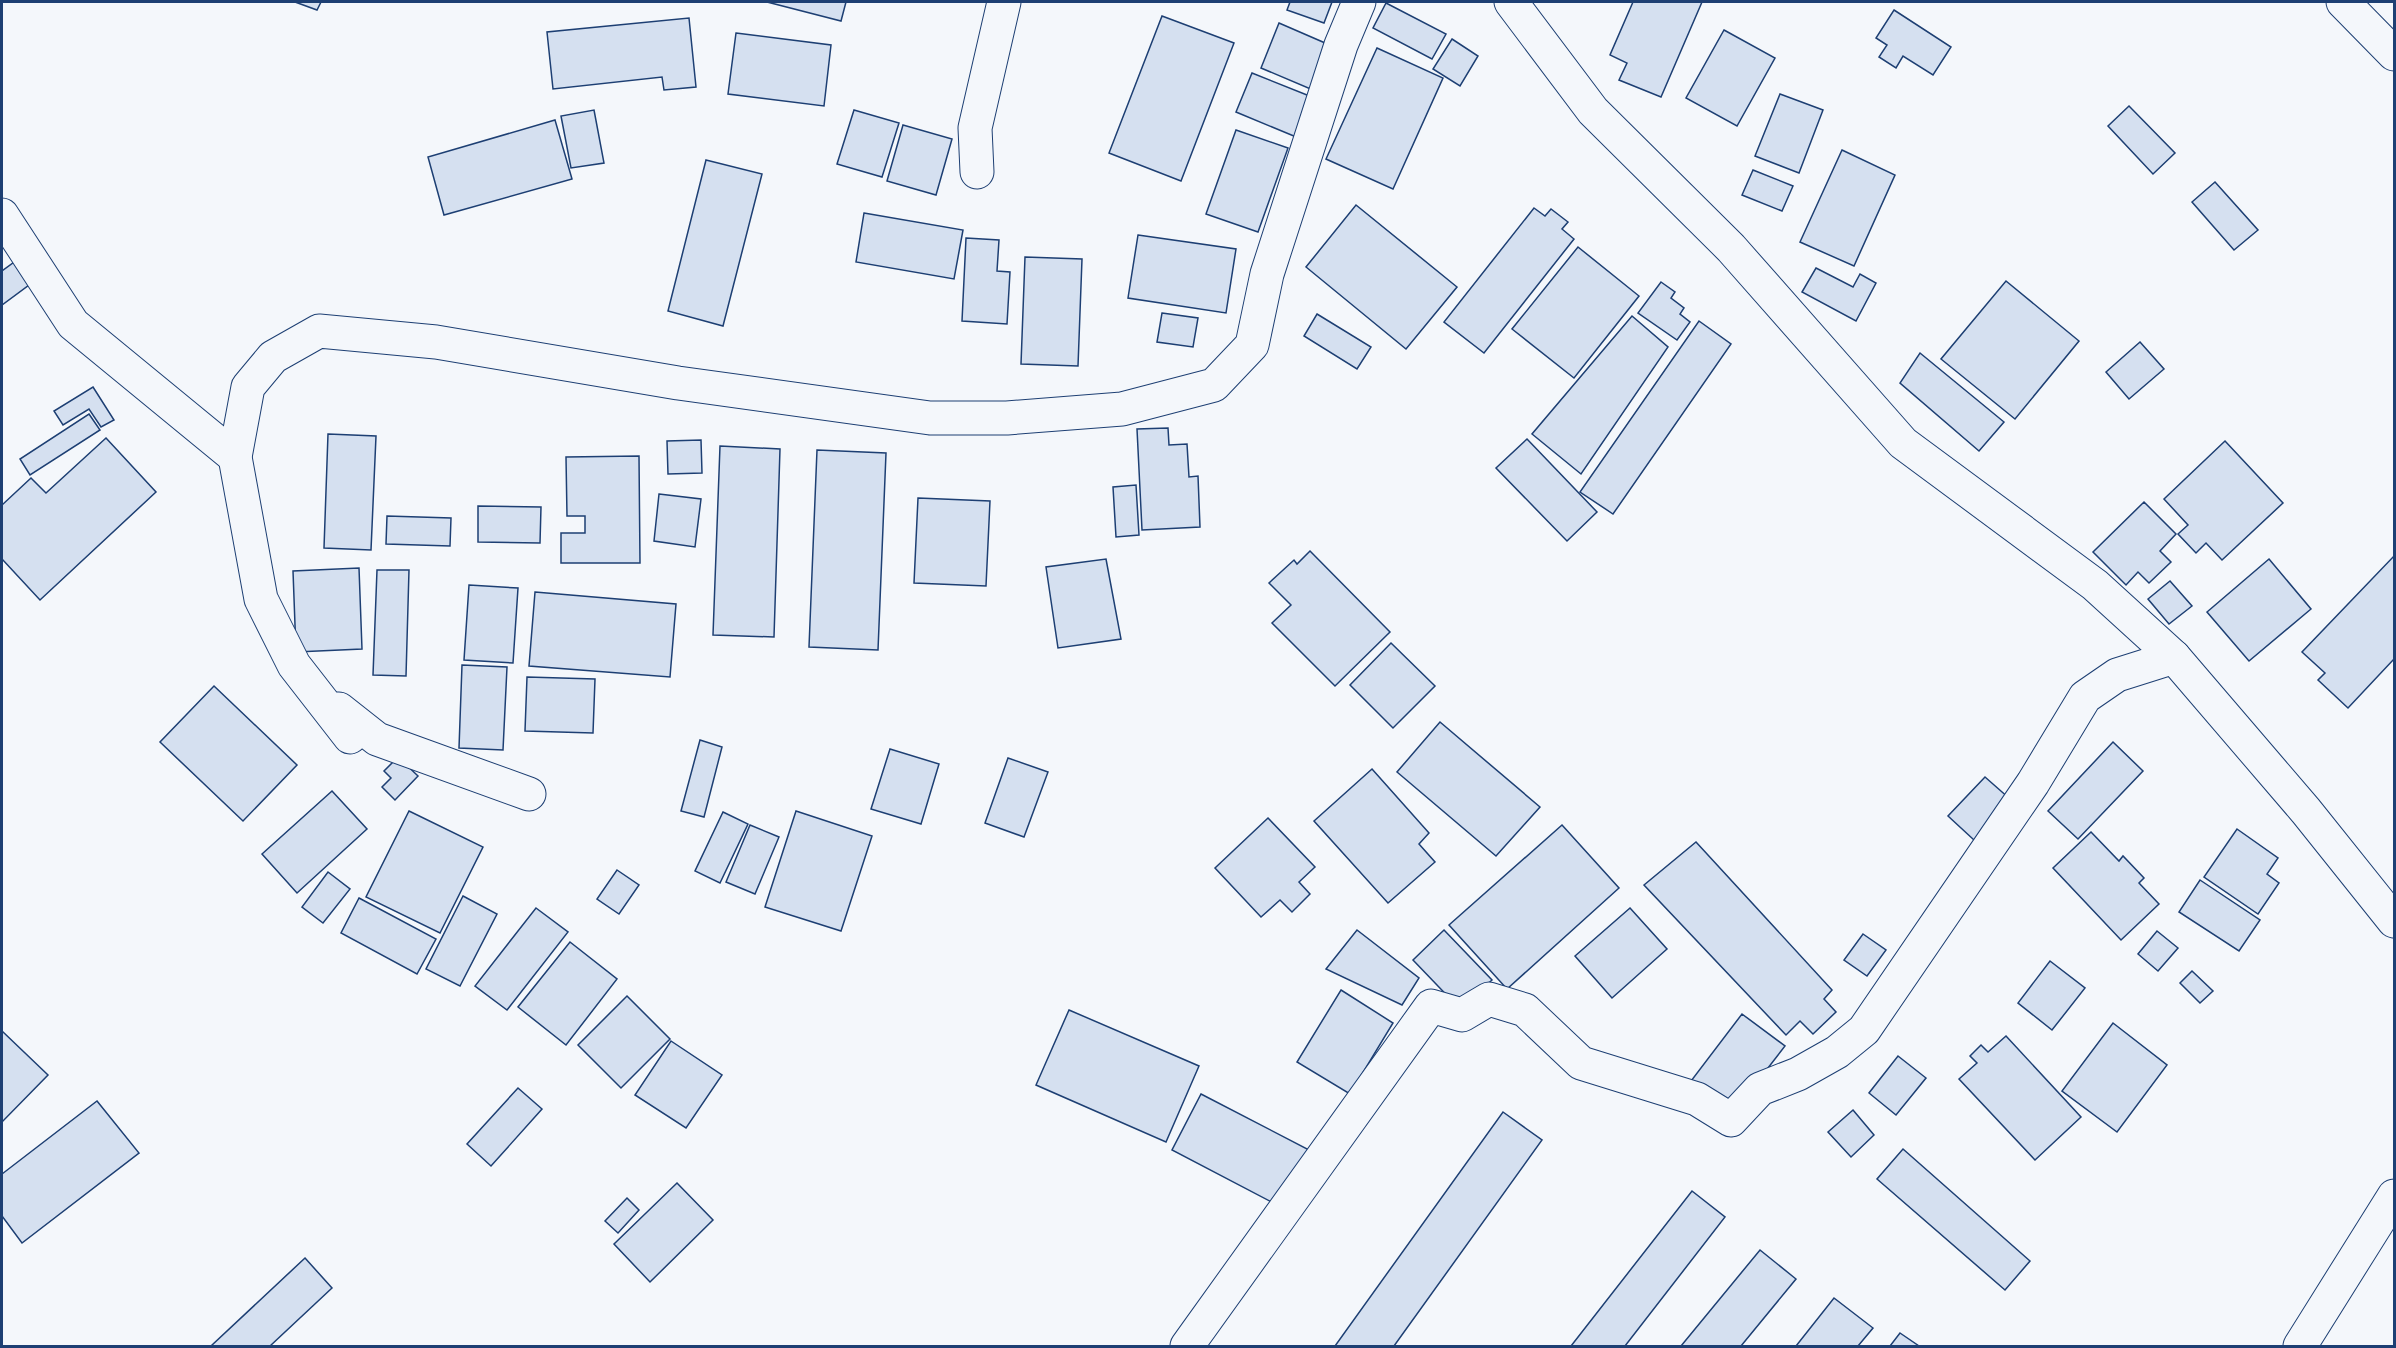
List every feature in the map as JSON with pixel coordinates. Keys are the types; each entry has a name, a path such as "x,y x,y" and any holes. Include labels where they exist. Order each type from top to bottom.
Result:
{"street":[{"path":"977,171 975,128 1004,2"},
{"path":"350,737 294,665 261,599 235,457 248,387 273,357 319,331 436,342 678,383 930,418 1007,418 1122,409 1214,385 1252,345 1267,274 1341,45 1359,2"},
{"path":"1511,2 1593,111 1731,248 1903,443 2095,585 2174,657 2306,811 2394,921"},
{"path":"2343,2 2394,54"},
{"path":"2,216 73,324 235,457"},
{"path":"1187,1347 1431,1006 1462,1015 1489,999 1525,1010 1581,1063 1697,1099 1731,1120 1760,1089 1798,1074 1837,1052 1863,1030 2033,783 2085,697 2117,675 2174,657"},
{"path":"312,687 377,739 529,794"},
{"path":"2300,1347 2394,1196"}],"building":[{"path":"295,2 321,2 317,10"},
{"path":"767,2 846,2 841,21"},
{"path":"1290,2 1332,2 1324,23 1287,10"},
{"path":"1633,2 1702,2 1661,97 1619,80 1627,63 1610,55"},
{"path":"1386,3 1446,34 1432,59 1373,28"},
{"path":"1894,10 1951,47 1933,75 1903,56 1896,68 1879,57 1887,45 1876,38"},
{"path":"1162,16 1234,43 1181,181 1109,153"},
{"path":"689,18 696,87 664,90 662,77 553,89 547,32"},
{"path":"1279,23 1332,46 1313,90 1261,68"},
{"path":"1724,30 1775,58 1737,126 1686,98"},
{"path":"736,33 831,45 824,106 728,94"},
{"path":"1452,39 1478,56 1460,86 1433,69"},
{"path":"1377,48 1443,78 1393,189 1326,159"},
{"path":"1252,73 1317,99 1301,139 1236,112"},
{"path":"1780,94 1823,110 1799,173 1755,156"},
{"path":"2129,106 2175,153 2153,174 2108,126"},
{"path":"594,110 604,163 571,168 561,116"},
{"path":"854,110 899,123 882,177 837,164"},
{"path":"555,120 572,179 444,215 428,157"},
{"path":"903,125 952,139 936,195 887,181"},
{"path":"1236,130 1288,148 1258,232 1206,214"},
{"path":"1842,150 1895,175 1854,266 1800,242"},
{"path":"706,160 762,174 723,326 668,311"},
{"path":"1753,170 1793,186 1782,211 1742,195"},
{"path":"2215,182 2258,230 2234,250 2192,202"},
{"path":"1356,205 1457,287 1406,349 1306,267"},
{"path":"1534,208 1545,216 1551,209 1568,222 1562,229 1574,239 1484,353 1444,322"},
{"path":"864,213 963,230 954,279 856,262"},
{"path":"1138,235 1236,249 1226,313 1128,298"},
{"path":"966,238 999,240 997,271 1010,272 1007,324 962,321"},
{"path":"1578,247 1639,296 1574,378 1512,329"},
{"path":"1025,257 1082,259 1078,366 1021,364"},
{"path":"17,260 33,282 2,305 2,271"},
{"path":"1816,268 1853,287 1860,274 1876,283 1856,321 1802,292"},
{"path":"2006,281 2079,341 2015,419 1941,359"},
{"path":"1661,282 1675,292 1671,298 1684,308 1680,314 1690,322 1677,340 1638,313"},
{"path":"1162,313 1198,318 1193,347 1157,342"},
{"path":"1317,314 1371,347 1357,369 1304,336"},
{"path":"1632,316 1668,347 1581,474 1532,434"},
{"path":"1699,321 1731,344 1613,514 1580,492"},
{"path":"2140,342 2164,369 2129,399 2106,372"},
{"path":"1920,353 2004,422 1979,451 1900,383"},
{"path":"93,387 114,420 101,427 89,409 63,425 54,411"},
{"path":"89,414 100,430 30,475 20,459"},
{"path":"1168,428 1169,445 1187,444 1189,477 1198,476 1200,527 1142,530 1137,429"},
{"path":"328,434 376,436 371,550 324,548"},
{"path":"106,438 156,492 40,600 2,559 2,505 31,478 46,493"},
{"path":"1527,439 1597,512 1567,541 1496,468"},
{"path":"701,440 702,473 668,474 667,441"},
{"path":"2225,441 2283,503 2222,560 2206,543 2196,553 2178,534 2188,525 2164,499"},
{"path":"720,446 780,449 774,637 713,635"},
{"path":"817,450 886,453 878,650 809,647"},
{"path":"639,456 640,563 561,563 561,533 585,533 585,516 567,516 566,457"},
{"path":"1136,485 1139,535 1116,537 1113,487"},
{"path":"659,494 701,499 695,547 654,541"},
{"path":"918,498 990,501 986,586 914,583"},
{"path":"2144,502 2176,534 2160,551 2171,562 2149,583 2138,572 2126,585 2093,552"},
{"path":"478,506 541,507 540,543 478,542"},
{"path":"387,516 451,518 450,546 386,544"},
{"path":"1310,551 1390,632 1335,686 1272,623 1291,605 1269,583 1294,560 1297,564"},
{"path":"2394,556 2394,659 2348,708 2318,680 2325,673 2302,652"},
{"path":"1106,559 1121,639 1058,648 1046,567"},
{"path":"2269,559 2311,609 2249,661 2207,612"},
{"path":"359,568 362,649 296,652 293,571"},
{"path":"377,570 409,570 406,676 373,675"},
{"path":"2170,581 2192,606 2169,624 2148,599"},
{"path":"469,585 518,588 513,663 464,660"},
{"path":"535,592 676,604 670,677 529,666"},
{"path":"1391,643 1435,686 1393,728 1350,685"},
{"path":"462,665 507,667 503,750 459,748"},
{"path":"527,677 595,679 593,733 525,731"},
{"path":"214,686 297,765 243,821 160,742"},
{"path":"1440,722 1540,807 1496,856 1397,772"},
{"path":"700,740 722,747 704,817 681,811"},
{"path":"2113,742 2143,771 2078,839 2048,811"},
{"path":"890,749 939,764 921,824 871,809"},
{"path":"398,757 418,776 395,800 382,787 391,778 384,771"},
{"path":"1008,758 1048,772 1024,837 985,823"},
{"path":"1372,769 1429,833 1419,844 1435,862 1388,903 1314,821"},
{"path":"1985,777 2010,799 1974,840 1948,816"},
{"path":"332,791 367,829 297,893 262,854"},
{"path":"409,811 483,847 440,933 366,897"},
{"path":"796,811 872,836 841,931 765,907"},
{"path":"723,812 748,824 720,883 695,871"},
{"path":"1268,818 1315,867 1299,882 1310,894 1292,912 1280,900 1261,917 1215,868"},
{"path":"750,825 779,837 755,894 726,882"},
{"path":"1562,825 1619,888 1507,989 1449,925"},
{"path":"2237,829 2278,858 2267,874 2279,883 2258,914 2204,877"},
{"path":"2091,832 2119,861 2123,856 2144,878 2139,883 2159,904 2121,940 2053,868"},
{"path":"1696,842 1832,990 1824,999 1836,1012 1813,1034 1800,1021 1786,1035 1644,885"},
{"path":"617,870 639,885 619,914 597,899"},
{"path":"328,872 350,889 323,923 302,907"},
{"path":"2200,880 2260,920 2239,951 2179,912"},
{"path":"463,896 497,914 460,986 426,969"},
{"path":"359,898 436,939 417,974 341,933"},
{"path":"536,908 568,932 507,1010 475,986"},
{"path":"1630,908 1667,949 1612,998 1575,956"},
{"path":"1357,930 1419,978 1402,1005 1326,969"},
{"path":"1444,930 1492,980 1460,1009 1413,960"},
{"path":"2157,931 2178,948 2158,971 2138,954"},
{"path":"1863,934 1886,950 1867,976 1844,960"},
{"path":"570,942 617,979 566,1045 518,1007"},
{"path":"2050,961 2085,988 2052,1030 2018,1003"},
{"path":"2192,971 2213,991 2200,1003 2180,983"},
{"path":"1341,990 1393,1023 1350,1094 1297,1062"},
{"path":"627,996 670,1039 621,1088 578,1045"},
{"path":"1069,1010 1199,1066 1166,1142 1036,1085"},
{"path":"1742,1014 1785,1046 1733,1113 1691,1081"},
{"path":"2113,1023 2167,1065 2117,1132 2062,1091"},
{"path":"2,1031 48,1075 2,1122"},
{"path":"2006,1036 2081,1117 2035,1160 1959,1079 1977,1063 1970,1056 1981,1045 1988,1052"},
{"path":"671,1041 722,1075 686,1128 635,1095"},
{"path":"1898,1056 1926,1078 1896,1115 1869,1093"},
{"path":"518,1088 542,1109 491,1166 467,1144"},
{"path":"1201,1094 1313,1152 1283,1208 1172,1150"},
{"path":"97,1101 139,1153 22,1243 2,1216 2,1174"},
{"path":"1853,1110 1874,1135 1851,1157 1828,1132"},
{"path":"1503,1112 1542,1140 1394,1346 1335,1346"},
{"path":"1903,1149 2030,1261 2005,1290 1877,1179"},
{"path":"677,1183 713,1220 650,1282 614,1244"},
{"path":"1692,1191 1725,1217 1625,1346 1571,1346"},
{"path":"627,1198 639,1210 618,1233 605,1221"},
{"path":"1760,1250 1796,1279 1741,1346 1681,1346"},
{"path":"305,1258 332,1288 270,1346 211,1346"},
{"path":"1834,1298 1873,1328 1858,1346 1796,1346"},
{"path":"1900,1333 1919,1346 1890,1346"}]}
